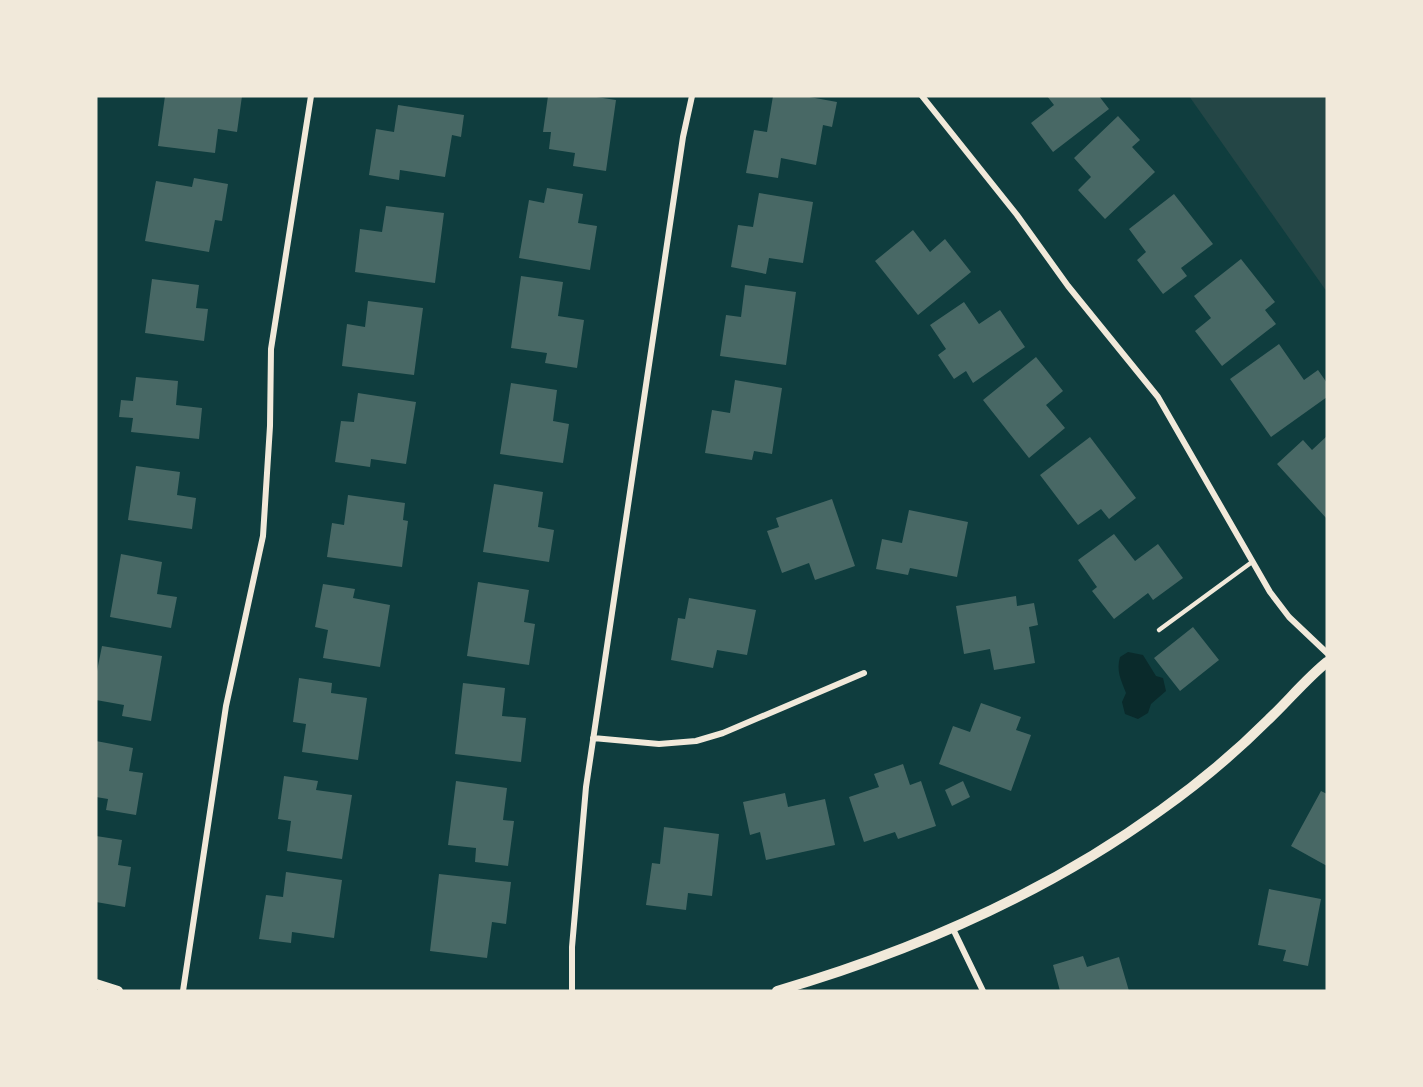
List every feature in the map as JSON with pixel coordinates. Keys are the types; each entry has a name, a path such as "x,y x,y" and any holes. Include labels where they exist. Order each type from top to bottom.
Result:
{"street":[{"path":"183,991 230,681 263,536 270,426 271,349 310,96"},
{"path":"572,991 572,947 578,873 593,738 683,136 692,96"},
{"path":"922,96 1017,216 1068,286 1158,397 1270,592 1289,617 1327,653"},
{"path":"777,991 844,971 952,929 1078,865 1161,810 1267,721 1327,662"},
{"path":"593,738 659,744 696,741 723,733 864,673"},
{"path":"952,929 983,991"},
{"path":"96,984 118,991"}],"lane":[{"path":"1159,630 1252,562"}],"shaded area":[{"path":"1189,96 1327,96 1327,292"},
{"path":"1128,652 1143,655 1156,676 1163,678 1166,691 1151,704 1148,713 1138,719 1125,714 1122,702 1126,693 1120,675 1119,662 1120,657"}],"building":[{"path":"165,96 242,96 237,132 218,129 215,153 158,146"},
{"path":"548,96 590,96 616,100 606,171 573,166 575,153 549,149 551,132 543,132"},
{"path":"773,96 804,96 837,102 832,127 823,125 816,165 781,158 778,178 746,173 754,130 767,132"},
{"path":"1047,96 1099,96 1109,109 1053,152 1031,123 1054,105"},
{"path":"398,105 464,115 461,137 452,135 445,177 400,170 399,180 369,175 376,129 394,132"},
{"path":"1118,116 1140,140 1132,147 1155,172 1105,219 1078,190 1091,177 1074,158"},
{"path":"194,178 228,184 222,221 215,220 209,252 145,241 156,181 192,187"},
{"path":"547,188 583,194 578,223 597,226 590,270 519,258 529,200 544,203"},
{"path":"759,193 813,202 803,263 769,258 766,274 731,267 738,225 753,227"},
{"path":"1174,194 1213,244 1181,268 1187,276 1163,294 1137,260 1146,252 1129,229"},
{"path":"386,206 444,213 435,283 355,272 360,229 382,232"},
{"path":"913,230 930,252 945,239 971,272 918,315 875,261"},
{"path":"1241,259 1275,302 1265,310 1276,324 1222,366 1195,331 1211,318 1194,296"},
{"path":"521,276 563,282 558,316 584,320 577,368 545,363 547,353 511,348"},
{"path":"152,279 199,285 196,308 208,309 204,341 145,333"},
{"path":"745,285 796,292 786,365 720,356 726,315 741,317"},
{"path":"368,301 423,308 414,375 342,366 347,324 365,327"},
{"path":"964,302 979,324 1000,310 1025,347 973,383 966,371 954,379 938,355 946,349 930,325"},
{"path":"1279,344 1304,380 1318,370 1327,383 1327,397 1271,437 1230,379"},
{"path":"1036,357 1063,391 1046,405 1065,428 1029,458 983,400"},
{"path":"136,377 178,381 176,405 202,408 199,439 131,432 133,418 119,417 121,400 133,401"},
{"path":"735,380 782,388 772,454 754,451 752,460 705,453 712,410 730,413"},
{"path":"511,383 557,390 553,421 569,424 563,463 500,454"},
{"path":"358,393 416,402 406,464 371,459 370,467 335,462 341,421 354,422"},
{"path":"1327,436 1327,519 1277,464 1303,440 1312,450"},
{"path":"1090,437 1136,498 1109,519 1101,509 1078,525 1040,475"},
{"path":"136,466 180,472 177,495 196,498 192,529 128,520"},
{"path":"494,484 543,492 538,527 554,530 549,562 483,552"},
{"path":"348,495 405,503 403,520 408,521 402,567 327,557 332,523 344,525"},
{"path":"832,499 855,566 815,580 809,563 782,573 767,531 779,527 776,518"},
{"path":"909,510 968,522 957,577 910,568 908,575 876,569 882,539 902,543"},
{"path":"1114,534 1135,561 1158,544 1183,578 1153,600 1148,593 1114,619 1092,591 1097,587 1078,560"},
{"path":"121,554 162,562 157,594 177,597 171,628 110,617"},
{"path":"478,582 529,590 524,622 535,624 529,665 467,656"},
{"path":"323,584 355,589 353,598 390,605 380,667 323,658 328,630 315,627"},
{"path":"1016,596 1017,606 1034,603 1038,625 1029,627 1035,663 994,670 990,649 964,654 956,606"},
{"path":"689,598 756,610 747,655 717,650 713,668 671,660 678,618 685,619"},
{"path":"1193,627 1219,660 1180,691 1154,658"},
{"path":"102,646 162,656 151,721 122,716 124,705 96,700 96,676"},
{"path":"299,678 332,683 331,693 367,698 358,760 302,752 306,724 293,722"},
{"path":"463,683 505,688 502,716 526,718 521,762 455,754"},
{"path":"981,703 1021,717 1016,730 1031,735 1011,791 939,764 953,726 970,732"},
{"path":"96,741 133,748 129,771 143,773 136,815 106,810 108,799 96,797"},
{"path":"903,764 910,785 921,781 936,826 898,839 895,832 864,842 849,797 879,787 874,774"},
{"path":"284,776 318,781 316,790 352,795 342,859 287,851 291,821 278,819"},
{"path":"456,781 507,788 503,820 514,821 508,866 475,862 476,848 448,845"},
{"path":"963,781 970,797 952,806 945,790"},
{"path":"1321,791 1327,794 1327,866 1291,846"},
{"path":"785,793 788,807 825,799 835,845 766,860 760,832 750,835 743,802"},
{"path":"664,827 719,834 712,896 688,893 686,910 646,905 652,863 660,864"},
{"path":"96,836 122,840 118,865 131,867 125,907 96,902"},
{"path":"286,872 342,880 334,938 292,932 291,943 259,939 266,895 283,897"},
{"path":"439,874 511,882 506,924 492,922 487,958 430,951"},
{"path":"1269,889 1321,899 1308,966 1283,961 1286,950 1258,945"},
{"path":"1083,956 1087,967 1119,957 1129,991 1060,991 1053,965"}]}
